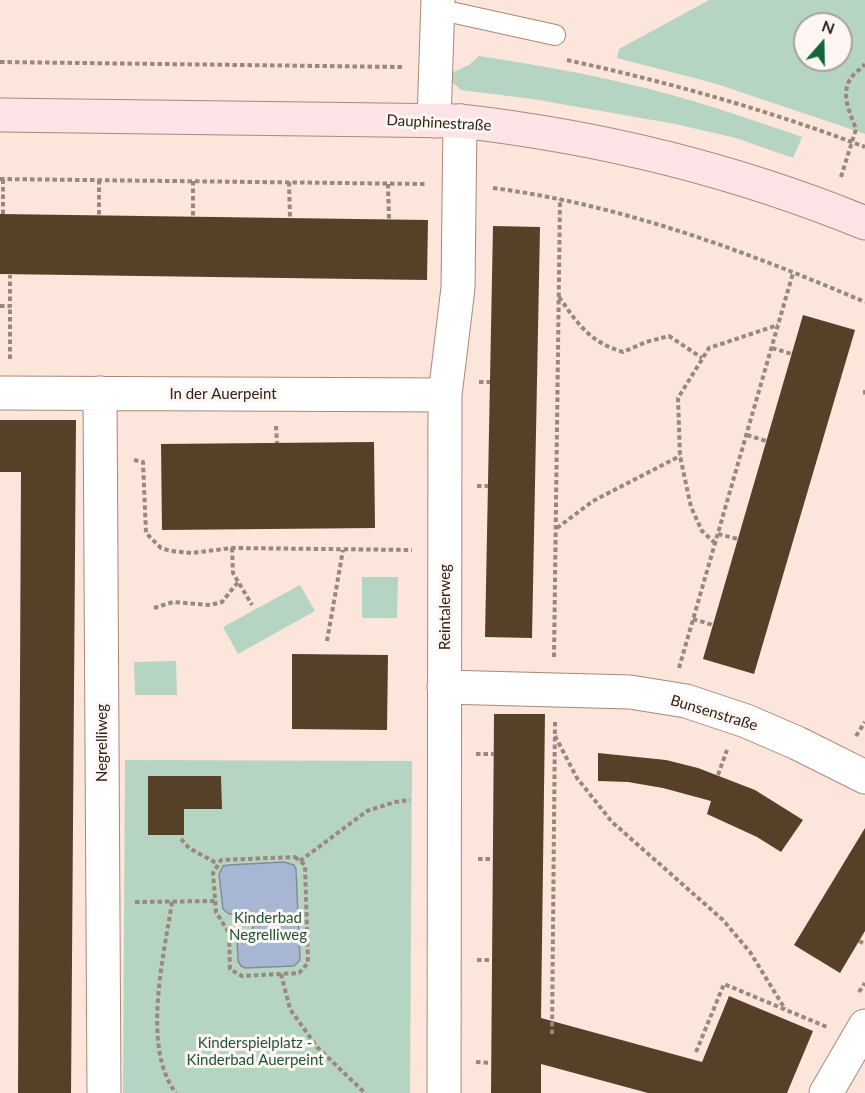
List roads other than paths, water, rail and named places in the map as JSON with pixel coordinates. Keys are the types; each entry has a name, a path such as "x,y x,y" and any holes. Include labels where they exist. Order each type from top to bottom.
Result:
{"main road":[{"name":"Dauphinestraße","path":"0,115 447,121 578,137 667,156 748,180 865,223"}],"street":[{"name":"Reintalerweg","path":"437,5 435,64 447,121 458,288 445,395 444,1093"},
{"name":"In der Auerpeint","path":"5,381 100,393 445,395"},
{"name":"Negrelliweg","path":"100,393 104,1093"},
{"name":"Bunsenstraße","path":"444,687 630,692 686,701 746,721 797,743 865,777"},
{"path":"826,1093 857,1030"}],"lane":[{"path":"437,5 455,13 555,35"}],"water":[{"path":"284,862 294,865 296,869 300,960 294,966 245,968 238,961 237,938 251,933 255,921 248,913 229,914 223,909 219,874 223,866 228,865"}],"park label":[{"name":"Kinderbad Negrelliweg","path":"268,926"},
{"name":"Kinderspielplatz - Kinderbad Auerpeint","path":"255,1052"}]}
